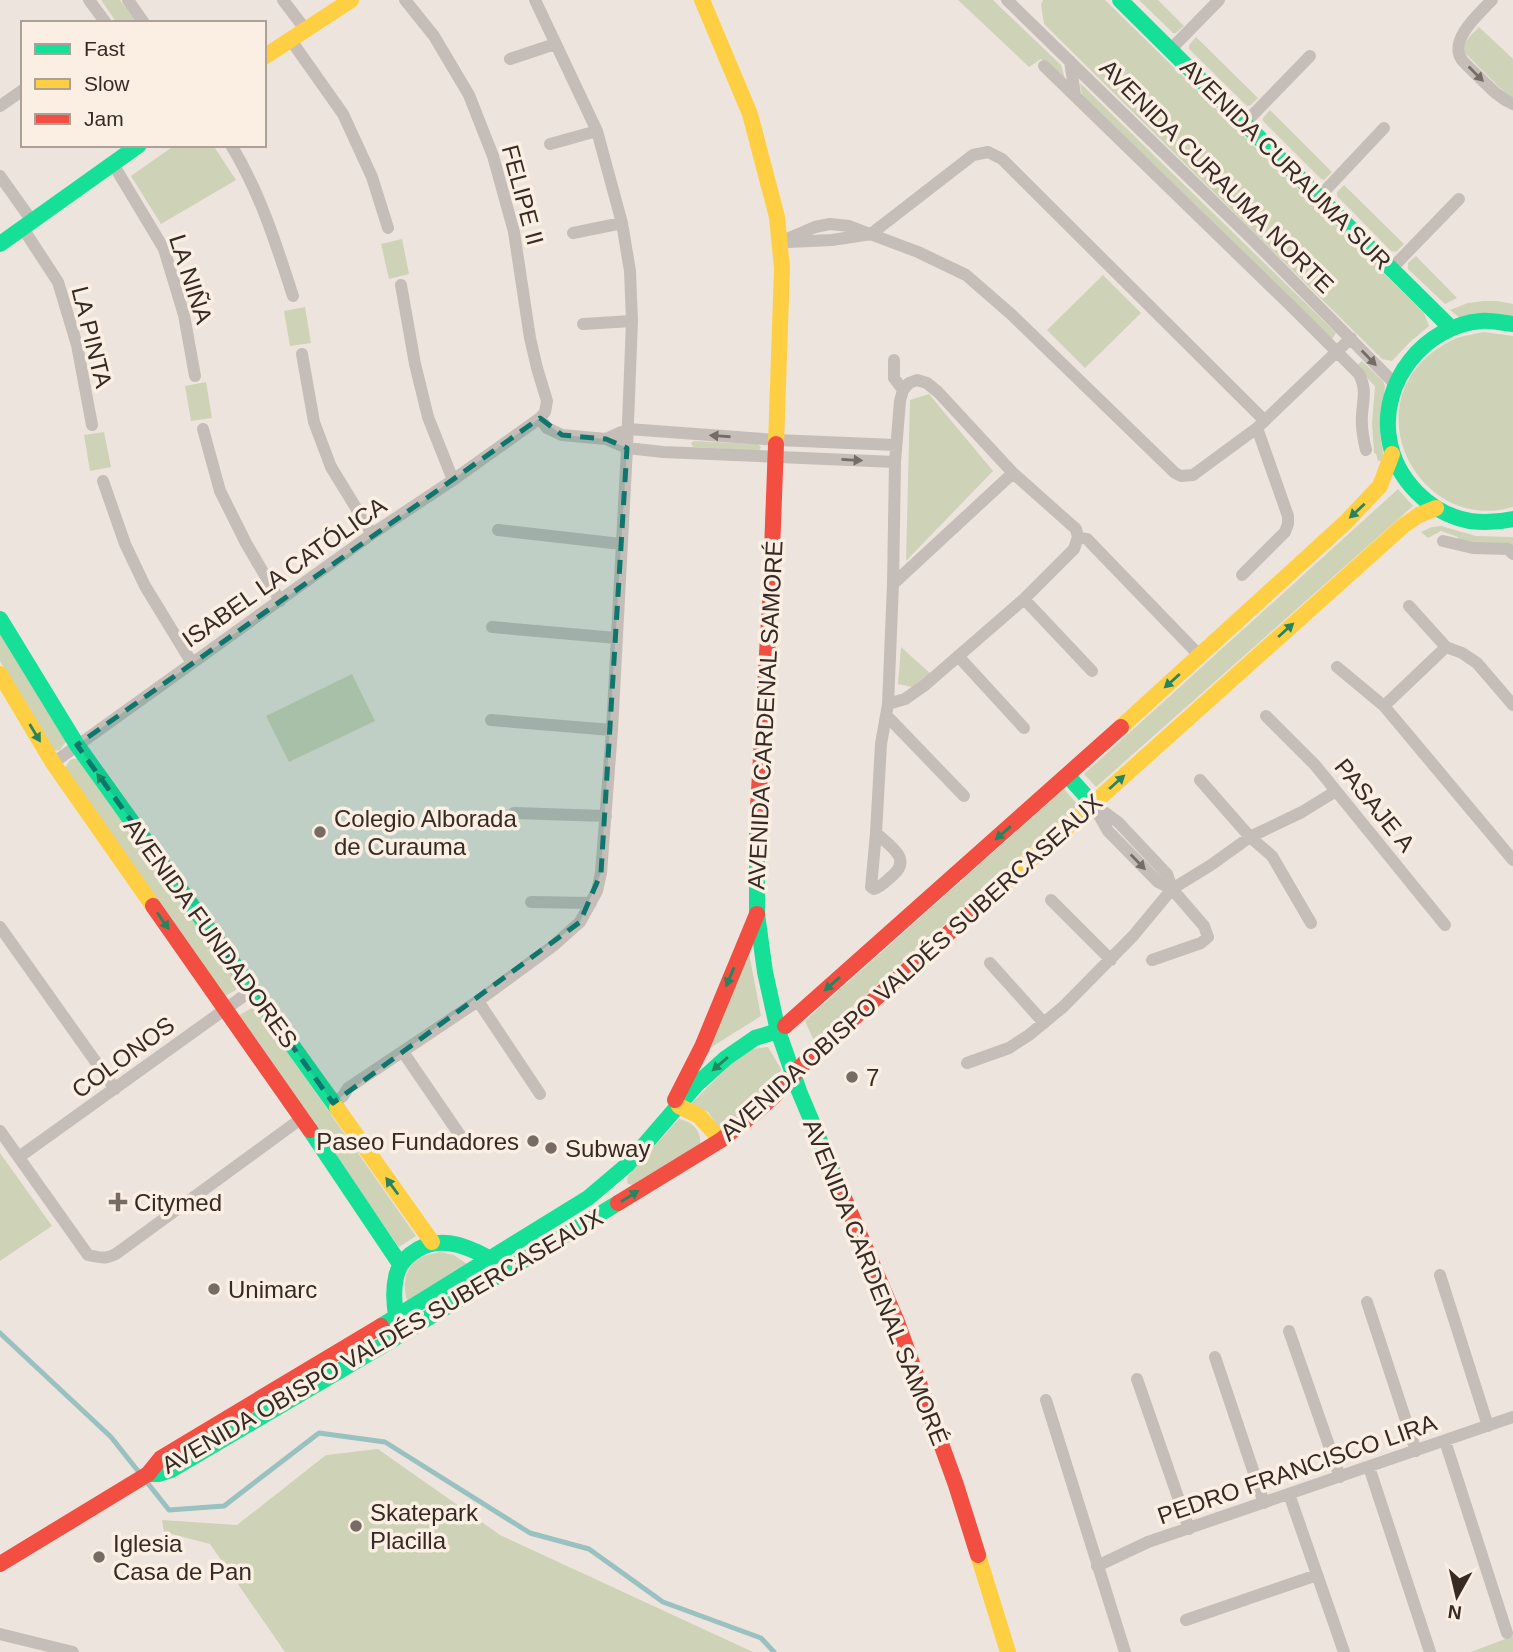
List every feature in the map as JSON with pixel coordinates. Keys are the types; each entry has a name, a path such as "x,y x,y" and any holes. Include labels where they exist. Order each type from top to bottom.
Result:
{"street":[{"path":"89,0 105,21"},
{"path":"128,0 143,21"},
{"path":"283,0 305,29"},
{"path":"266,56 351,0"},
{"name":"FELIPE II","path":"405,0 434,36 469,95 493,156 514,232 530,338 547,401 545,412 540,418"},
{"path":"332,1103 343,1096 348,1088 478,1001 554,946 580,922 597,891 601,873 612,730 628,429 632,321 630,271 622,223 597,131 535,0"},
{"name":"AVENIDA CARDENAL SAMORÉ","path":"702,0 750,114 771,191 780,242 782,293 777,440 755,839 757,914 765,972 778,1031 793,1073 897,1322 956,1485 1008,1652"},
{"name":"AVENIDA CURAUMA NORTE","path":"1007,0 1395,384"},
{"name":"AVENIDA CURAUMA SUR","path":"1120,0 1451,328"},
{"path":"1170,50 1219,0"},
{"path":"1492,0 1462,34 1458,51 1461,59 1496,94 1513,104"},
{"path":"290,39 342,114 372,177 388,228"},
{"path":"510,59 555,44"},
{"path":"1245,123 1310,56"},
{"path":"1070,61 1075,95"},
{"path":"1044,66 1359,374 1365,387 1362,433 1366,450"},
{"path":"0,106 21,91"},
{"path":"1319,197 1384,128"},
{"path":"550,144 597,131"},
{"path":"0,244 136,147"},
{"path":"232,147 246,169 273,232 293,296"},
{"path":"871,234 973,155 988,152 1002,159 1260,424 1288,516 1288,524 1286,533 1242,575"},
{"name":"LA NIÑA","path":"113,164 164,250 184,315 194,376"},
{"name":"LA PINTA","path":"0,176 58,282 77,345 92,425"},
{"path":"1392,268 1459,199"},
{"path":"573,233 622,223"},
{"path":"780,242 815,227 830,224 849,226 918,252 966,275 1012,315 1181,476 1193,475 1260,424 1351,338"},
{"path":"401,285 415,364 428,416 453,480"},
{"path":"583,324 632,321"},
{"path":"1513,324 1484,321 1451,328 1428,340 1409,358 1395,384 1387,417 1392,454 1398,467 1414,490 1436,508 1475,522 1513,519"},
{"path":"302,354 314,422 331,467 372,534"},
{"path":"894,360 894,378 903,390"},
{"path":"876,833 881,744 887,710 896,445 903,390 909,383 917,380 927,383 938,392 1013,473 1076,529 1078,537 1074,549 1024,598 915,692 887,710"},
{"path":"540,418 547,428 562,435 606,439 627,448 663,452 895,462"},
{"name":"ISABEL LA CATÓLICA","path":"53,764 372,534 540,418"},
{"path":"203,429 220,491 280,601"},
{"path":"606,439 628,429 777,440 896,445"},
{"name":"AVENIDA OBISPO VALDÉS SUBERCASEAUX","path":"148,1475 161,1458 587,1198 627,1165 696,1085 726,1058 755,1038 778,1031 1200,656 1367,501 1380,486 1392,454"},
{"path":"893,584 1013,473"},
{"path":"103,481 124,544 145,586 192,663"},
{"name":"AVENIDA OBISPO VALDÉS SUBERCASEAUX","path":"148,1475 171,1471 369,1354 740,1126 774,1096 793,1073 1403,526 1419,514 1436,508"},
{"path":"498,530 621,544"},
{"path":"1078,537 1087,539 1200,656"},
{"path":"1443,541 1473,548 1508,549 1513,554"},
{"path":"1024,598 1092,671"},
{"path":"1409,606 1447,647 1477,663 1513,705"},
{"name":"AVENIDA FUNDADORES","path":"0,619 77,745 432,1242"},
{"path":"492,627 617,638"},
{"path":"1384,706 1447,647"},
{"path":"958,656 1024,728"},
{"path":"1337,667 1384,706 1513,860"},
{"name":"AVENIDA FUNDADORES","path":"0,674 53,764 302,1118 400,1264"},
{"path":"887,710 964,796"},
{"name":"PASAJE A","path":"1266,716 1315,765 1445,925"},
{"path":"491,720 612,730"},
{"path":"1068,776 1093,804 1118,822 1167,874 1172,889 1204,926 1208,937 1201,943 1152,961"},
{"path":"1200,780 1250,837 1272,856 1311,923"},
{"path":"967,1063 1009,1048 1063,1007 1111,960 1172,889 1250,837 1336,791"},
{"path":"514,813 606,816"},
{"path":"1051,900 1111,960"},
{"path":"531,902 591,903"},
{"path":"653,1136 702,1047 757,914"},
{"path":"0,927 115,1089"},
{"path":"990,963 1044,1023"},
{"name":"COLONOS","path":"19,1157 252,990"},
{"path":"478,1001 540,1094"},
{"path":"403,1052 466,1144"},
{"path":"679,1106 699,1116 721,1140"},
{"path":"0,1131 88,1255 101,1258 112,1257 302,1118"},
{"path":"396,1316 394,1302 400,1264 414,1251 432,1242 459,1245 489,1258"},
{"path":"1440,1275 1488,1426"},
{"path":"1367,1302 1416,1451"},
{"path":"1289,1331 1340,1477"},
{"path":"1215,1357 1264,1503"},
{"path":"1137,1379 1189,1528"},
{"path":"1046,1400 1125,1652"},
{"name":"PEDRO FRANCISCO LIRA","path":"1097,1566 1148,1542 1513,1417"},
{"path":"1445,1441 1507,1633"},
{"path":"1369,1467 1430,1652"},
{"path":"0,1564 148,1475"},
{"path":"1289,1494 1341,1651"},
{"path":"1186,1620 1317,1575"},
{"path":"0,1634 73,1652"}],"highlighted area":[{"path":"540,418 562,435 606,439 627,448 601,873 580,922 333,1103 77,745"}],"green space":[{"path":"101,0 120,0 136,21 116,21"},
{"path":"958,0 993,0 1061,65 1066,82 1041,59 1029,67"},
{"path":"1043,0 1105,0 1424,313 1429,326 1392,361 1382,359 1044,24 1041,5"},
{"path":"1139,0 1158,0 1184,26 1173,33"},
{"path":"1479,27 1513,59 1513,100 1465,53 1466,42"},
{"path":"1196,37 1258,98 1251,105 1247,106 1189,49"},
{"path":"1080,83 1336,333 1333,338 1330,339 1082,97"},
{"path":"1270,110 1332,172 1324,180 1263,121"},
{"path":"172,147 214,147 236,180 161,224 131,176"},
{"path":"1344,185 1404,244 1396,252 1391,251 1337,196 1337,192"},
{"path":"402,239 409,274 389,279 381,244"},
{"path":"1416,256 1457,298 1445,304 1408,269 1408,263"},
{"path":"1103,275 1141,313 1085,368 1047,330"},
{"path":"1483,301 1513,304 1513,319 1459,317 1450,310"},
{"path":"305,307 311,343 290,346 284,311"},
{"path":"1484,332 1513,336 1513,507 1481,511 1453,503 1429,488 1411,466 1401,439 1399,411 1407,383 1426,358 1453,340"},
{"path":"1362,361 1385,386 1380,434 1384,460 1378,461 1374,453 1372,423 1375,387 1356,367"},
{"path":"206,382 212,418 191,421 185,386"},
{"path":"929,394 993,471 906,561 910,400"},
{"path":"104,432 111,467 90,471 84,435"},
{"path":"691,443 758,444 761,447 759,451 693,447"},
{"path":"1398,489 1413,506 1096,787 1084,774"},
{"path":"1441,526 1476,536 1513,537 1513,547 1458,542 1458,537 1441,531 1428,538 1421,532"},
{"path":"0,629 67,740 60,750 53,751 0,661"},
{"path":"901,647 932,675 916,688 898,684"},
{"path":"352,674 375,721 289,762 266,716"},
{"path":"82,757 242,986 224,997 64,769 70,760"},
{"path":"1064,789 1078,805 814,1041 805,1021"},
{"path":"747,943 761,1016 710,1048"},
{"path":"255,1006 416,1236 399,1247 238,1016"},
{"path":"768,1047 781,1069 778,1080 721,1130 708,1112 691,1104 730,1065 751,1049"},
{"path":"679,1119 695,1127 700,1144 633,1185 628,1184 628,1176"},
{"path":"0,1153 52,1226 0,1261"},
{"path":"440,1252 454,1255 467,1264 407,1301 405,1284 413,1263"},
{"path":"378,1449 500,1535 753,1652 285,1652 210,1544 164,1532 162,1520 237,1525 326,1455"},
{"path":"1513,1636 1513,1652 1471,1652"}],"waterway":[{"path":"0,1333 111,1437 169,1510 224,1506 319,1433 385,1442 530,1533 589,1549 663,1602 761,1638 774,1652"}],"traffic: fast":[{"path":"1120,0 1451,328"},
{"path":"0,244 136,147"},
{"path":"1513,324 1485,321 1460,325 1424,345 1410,360 1399,378 1388,417 1389,438 1399,467 1407,480 1428,502 1441,511 1470,521 1513,519"},
{"path":"0,619 77,745 337,1108"},
{"path":"1068,776 1093,804"},
{"path":"757,825 757,914 765,972 778,1031 799,1091 838,1184"},
{"path":"381,1326 588,1198 627,1165 696,1085 726,1058 755,1038 785,1026"},
{"path":"310,1130 400,1264"},
{"path":"148,1474 171,1470 618,1203"},
{"path":"396,1316 394,1292 398,1270 401,1264 420,1248 430,1244 450,1243 489,1258"}],"traffic: slow":[{"path":"266,56 351,0"},
{"path":"702,0 750,114 777,217 782,268 776,444"},
{"path":"1121,727 1346,522 1380,486 1392,454"},
{"path":"971,913 1403,526 1436,508"},
{"path":"0,674 53,763 153,906"},
{"path":"679,1106 699,1116 721,1140"},
{"path":"337,1108 432,1242"},
{"path":"978,1555 1008,1652"}],"traffic: jam":[{"path":"757,825 776,444"},
{"path":"785,1026 1121,727"},
{"path":"153,906 310,1130"},
{"path":"618,1203 721,1140 755,1113 809,1058 971,913"},
{"path":"675,1100 702,1047 757,914"},
{"path":"838,1184 897,1322 956,1485 978,1555"},
{"path":"0,1564 148,1474 161,1458 381,1326"}],"place":[{"name":"Colegio Alborada de Curauma","path":"320,832"},
{"name":"7","path":"852,1077"},
{"name":"Paseo Fundadores","path":"533,1141"},
{"name":"Subway","path":"551,1148"},
{"name":"Citymed","path":"118,1202"},
{"name":"Unimarc","path":"214,1289"},
{"name":"Skatepark Placilla","path":"356,1526"},
{"name":"Iglesia Casa de Pan","path":"99,1557"}]}
